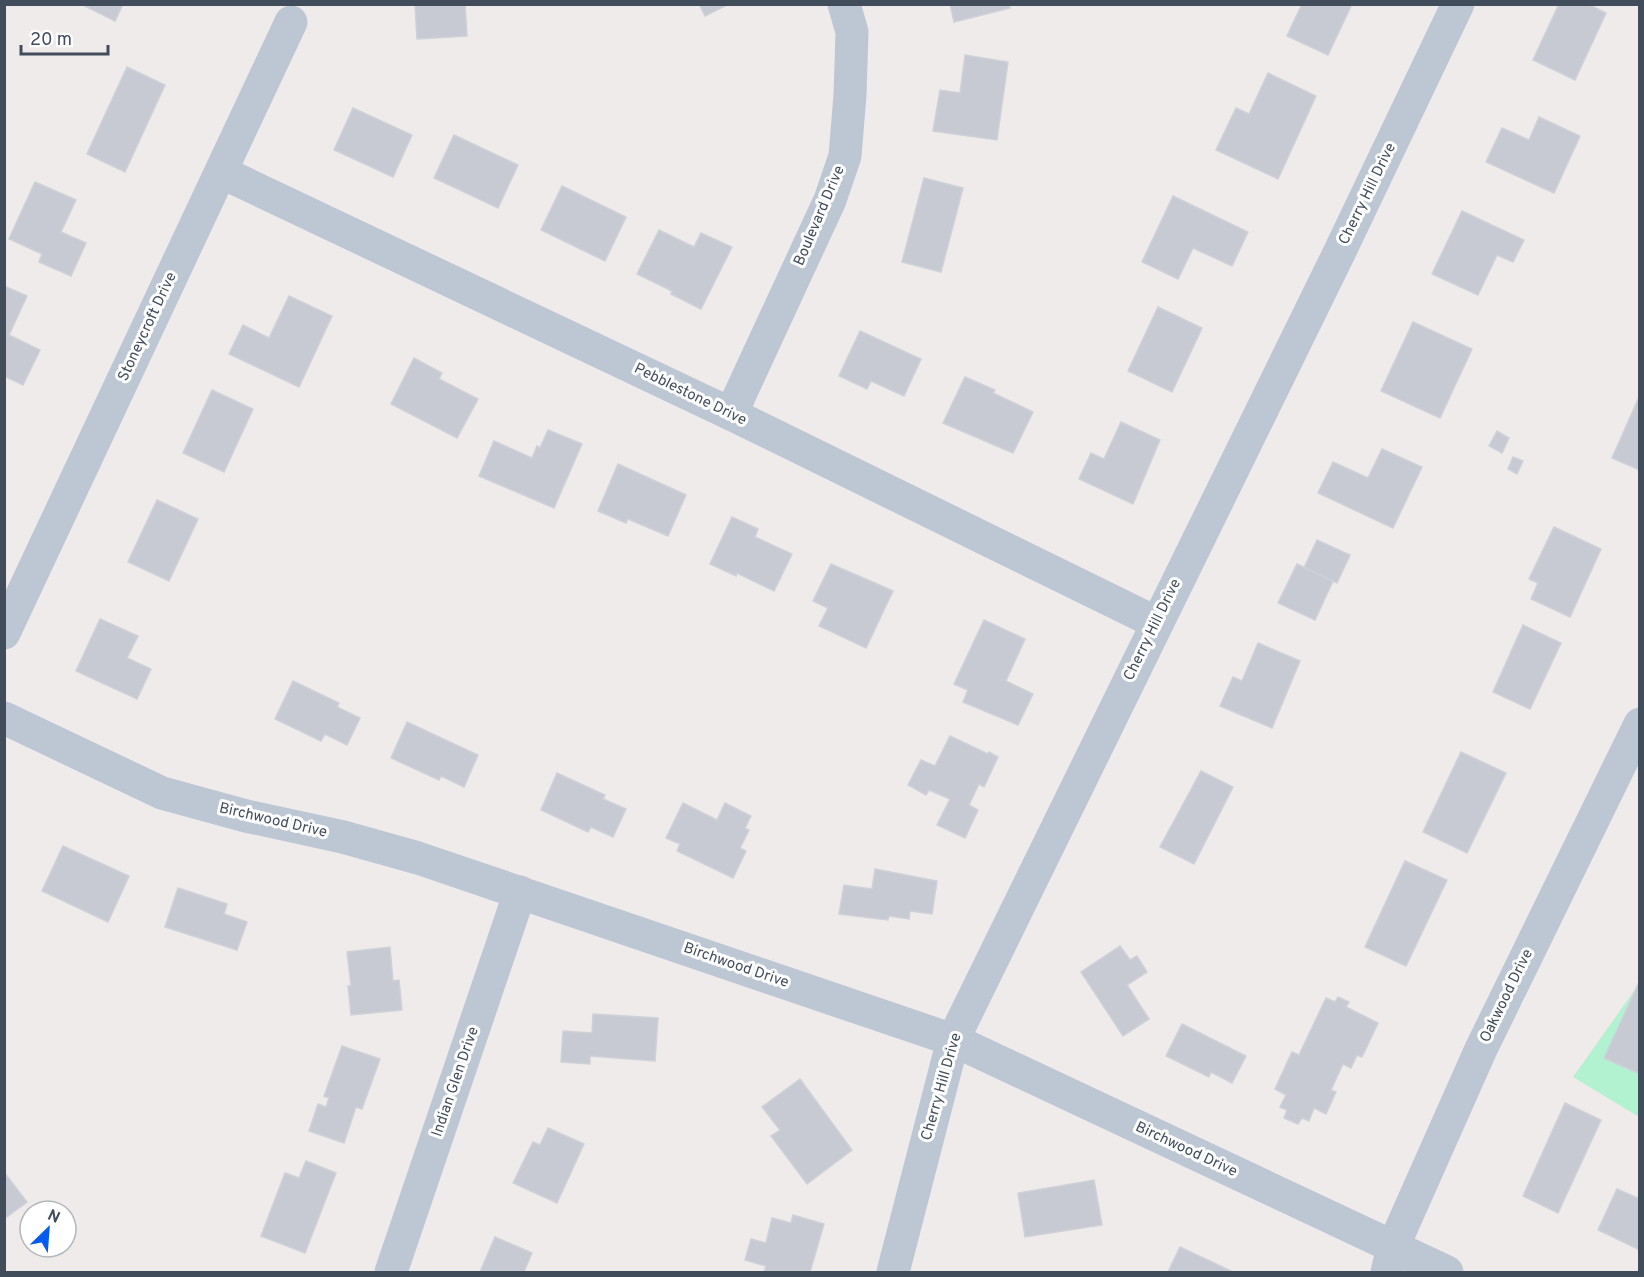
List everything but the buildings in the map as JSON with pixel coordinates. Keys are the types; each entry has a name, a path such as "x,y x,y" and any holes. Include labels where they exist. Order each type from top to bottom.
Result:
{"street":[{"name":"Boulevard Drive","path":"731,414 830,200 845,156 852,32 844,4"},
{"name":"Cherry Hill Drive","path":"893,1272 953,1040 1458,4"},
{"name":"Stoneycroft Drive","path":"4,633 291,22"},
{"name":"Pebblestone Drive","path":"221,172 731,414 1157,623"},
{"name":"Birchwood Drive","path":"4,718 162,793 246,816 343,837 386,849 520,892 953,1040 1390,1260 1447,1272"},
{"name":"Oakwood Drive","path":"1390,1260 1481,1050 1640,724"},
{"name":"Indian Glen Drive","path":"391,1272 520,892"}],"green space":[{"path":"1639,984 1639,1117 1573,1077"}]}
